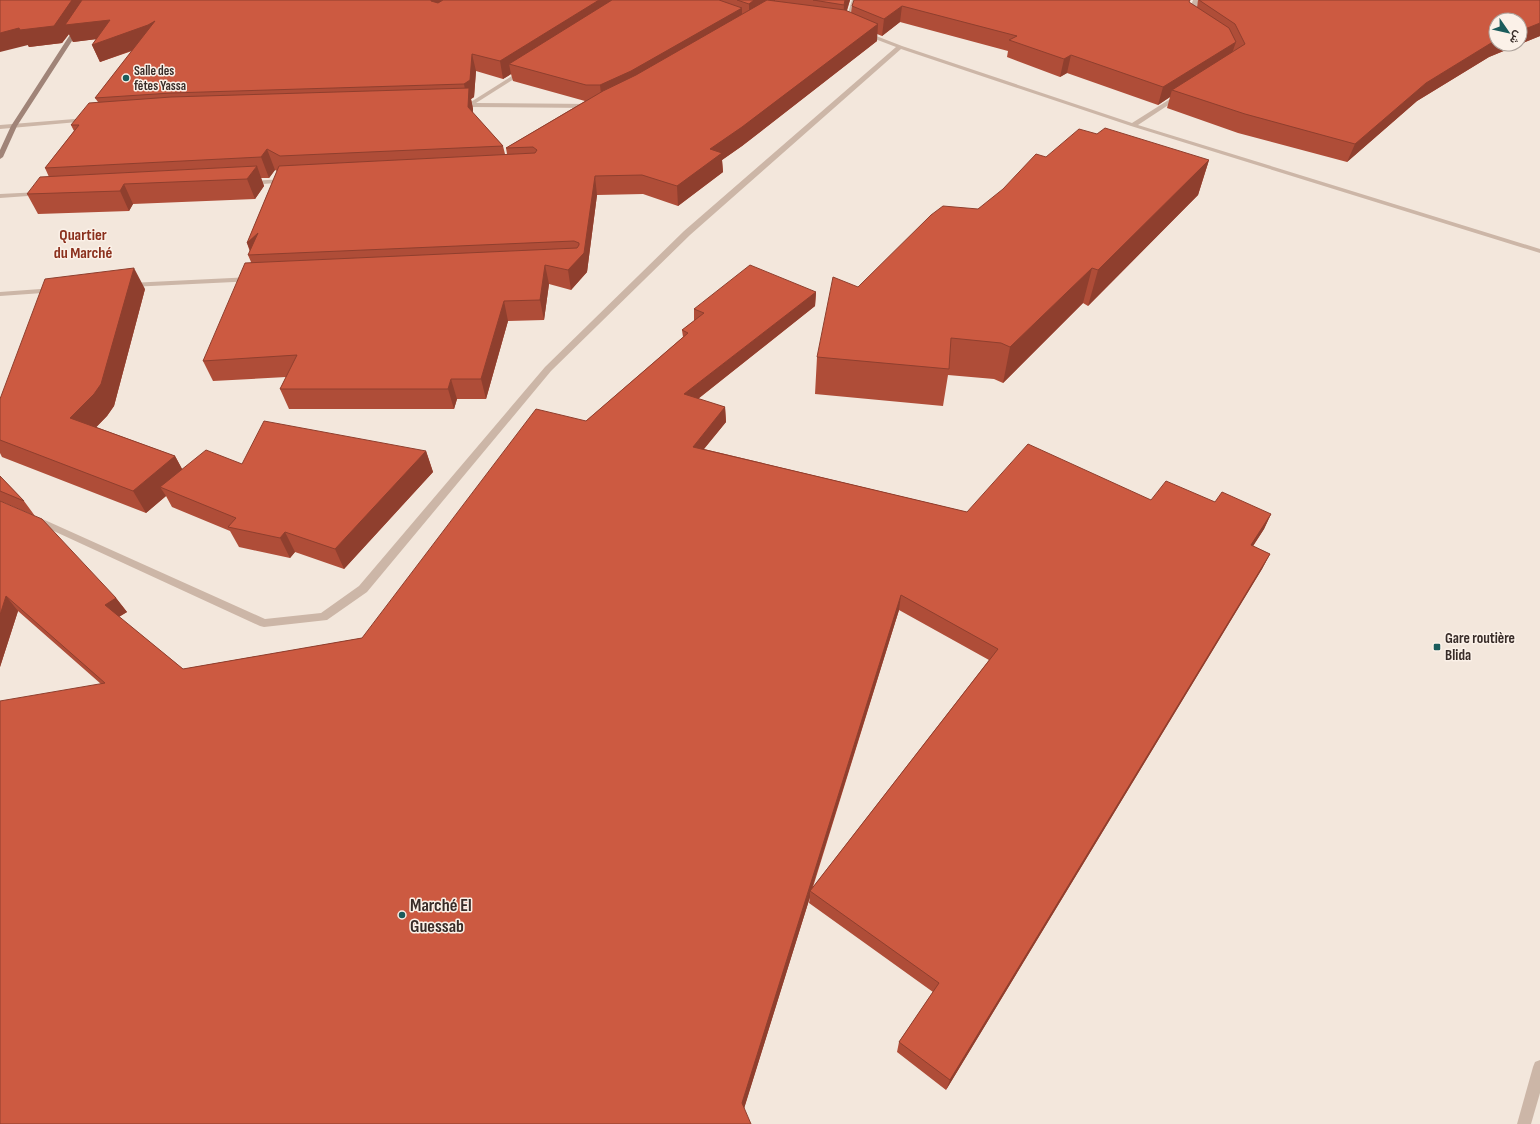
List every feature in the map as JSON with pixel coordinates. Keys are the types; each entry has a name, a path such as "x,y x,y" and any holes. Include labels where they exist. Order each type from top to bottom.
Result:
{"main road":[{"path":"0,157 14,126 82,20"}],"street":[{"path":"846,25 856,0"},
{"path":"1196,0 1189,18 1196,22"},
{"path":"838,24 846,25 852,28"},
{"path":"859,31 900,47 1132,125 1540,250"},
{"path":"28,516 264,623 323,617 363,588 554,363 687,233 900,47"},
{"path":"469,105 527,68"},
{"path":"1132,125 1184,93"},
{"path":"461,105 595,106"},
{"path":"0,127 92,120"},
{"path":"243,183 290,180"},
{"path":"0,196 47,193"},
{"path":"121,286 262,278"},
{"path":"0,294 61,290"},
{"path":"1524,1124 1540,1067"}],"building":[{"path":"0,0 72,0 54,26 20,30 19,28 0,33"},
{"path":"82,0 431,0 438,3 443,0 599,0 500,61 472,54 470,80 464,84 171,93 95,98 155,21 148,25 92,45 110,20 65,25"},
{"path":"612,0 719,0 742,8 631,71 600,85 586,85 509,64"},
{"path":"737,0 754,0 749,4"},
{"path":"767,0 845,10 878,24 742,127 710,149 722,153 677,186 642,175 595,176 584,253 568,270 545,265 540,300 504,301 481,379 451,379 448,389 280,389 297,355 203,361 245,263 577,248 579,245 579,243 574,241 248,255 258,233 247,243 279,166 535,153 537,150 533,147 506,148 603,91 636,75"},
{"path":"813,0 845,0 844,5"},
{"path":"854,0 1190,0 1189,2 1229,28 1236,42 1163,87 1071,55 1064,59 1009,40 1017,36 902,6 884,19 852,6"},
{"path":"1199,0 1540,0 1540,23 1528,28 1528,12 1488,12 1488,45 1426,83 1355,144 1245,114 1172,90 1245,44 1235,24"},
{"path":"469,88 468,107 503,146 280,156 267,149 261,157 45,168 79,125 71,125 89,103 171,97"},
{"path":"1105,128 1209,160 1098,270 1092,268 1010,347 1001,343 951,338 949,369 817,357 833,277 858,287 931,215 943,206 978,209 1003,189 1036,154 1046,157 1079,129 1097,134"},
{"path":"257,166 247,179 124,184 120,191 27,194 40,177"},
{"name":"Marché El Guessab","path":"750,265 816,292 684,394 725,407 693,447 967,512 1028,444 1151,500 1166,481 1215,502 1222,492 1271,514 1251,545 1270,554 950,1080 899,1042 939,983 810,891 998,649 901,595 742,1103 751,1124 0,1124 0,701 105,683 6,596 0,615 0,501 42,519 116,598 105,605 183,669 362,638 536,409 586,421 688,333 682,330 704,313 694,309"},
{"path":"134,268 101,384 94,394 70,418 175,456 133,491 0,440 0,399 45,279"},
{"path":"264,421 426,451 335,549 285,532 280,538 228,527 236,518 160,487 206,450 242,464"},
{"path":"0,476 24,501 0,491"}],"place":[{"name":"Salle des fêtes Yassa","path":"126,78"},
{"name":"Gare routière Blida","path":"1437,647"},
{"name":"Marché El Guessab","path":"402,915"}],"district":[{"name":"Quartier du Marché","path":"83,244"}]}
